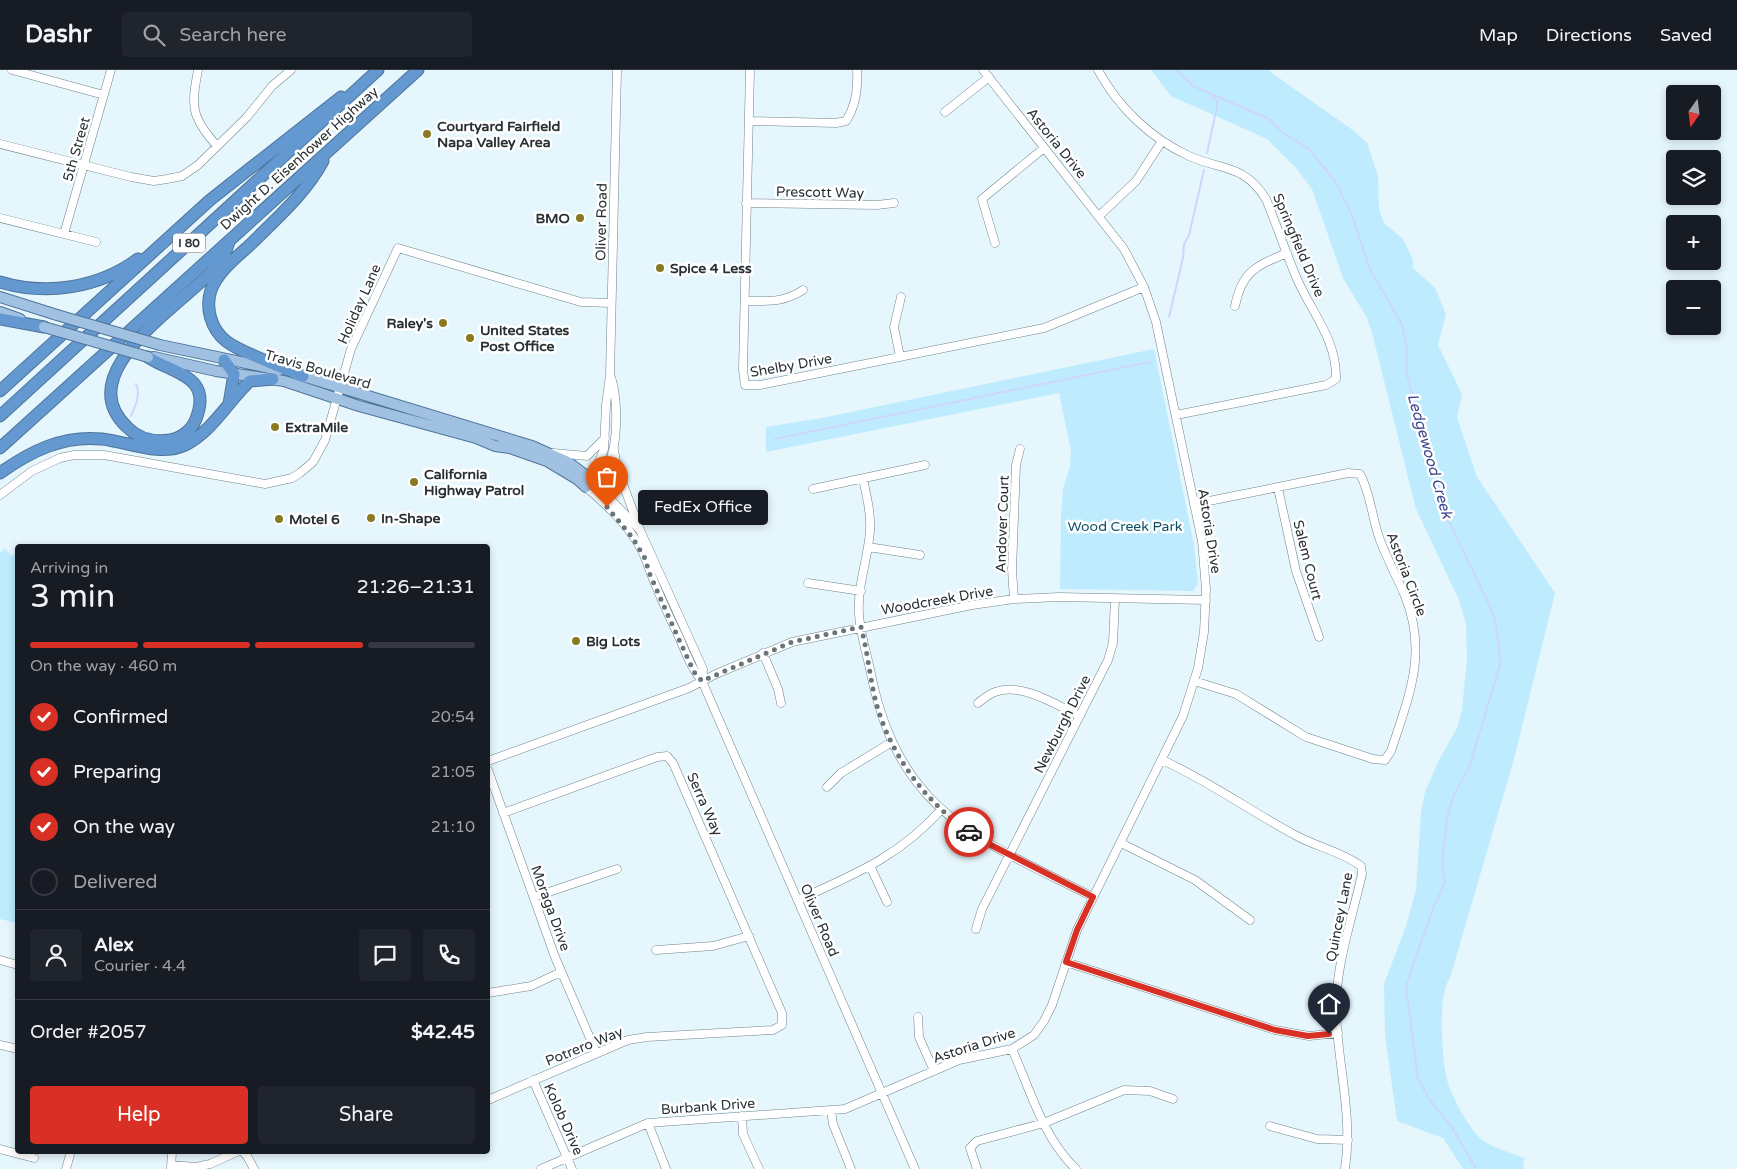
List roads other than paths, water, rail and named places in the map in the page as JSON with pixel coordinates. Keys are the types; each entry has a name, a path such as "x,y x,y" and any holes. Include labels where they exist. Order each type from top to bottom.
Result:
{"highway":[{"path":"0,391 246,170 308,120 378,70"},
{"name":"Dwight D. Eisenhower Highway","path":"0,416 378,70"},
{"name":"Dwight D. Eisenhower Highway","path":"0,448 212,254 229,242 418,70"},
{"path":"303,376 227,342 213,325 209,304 211,290 223,270 312,182 328,152"},
{"path":"148,357 189,378 197,390 199,412 195,423 186,433 173,440 159,441 144,438 124,425 116,414 112,402 111,388 114,372 121,360 146,333 221,262 229,242"},
{"path":"0,282 40,288 70,288 101,279 132,263 152,248 162,244"},
{"path":"0,319 44,327"},
{"path":"224,360 234,374 229,404"},
{"path":"0,473 39,448 58,442 82,438 103,439 168,450 184,446 195,439 250,381 273,379"}],"main road":[{"name":"Travis Boulevard","path":"0,297 160,345 303,376 339,393 530,454 589,483"},
{"name":"Travis Boulevard","path":"0,312 44,327 148,357 234,374 273,379 339,393 551,453 584,472 589,483"}],"street":[{"path":"12,70 32,72 104,95"},
{"name":"5th Street","path":"64,234 111,70"},
{"path":"198,70 194,96 196,116 202,129 217,146"},
{"path":"0,144 154,181 182,176 198,165 247,117 272,86 291,70"},
{"name":"Oliver Road","path":"589,483 604,449 610,375 617,70"},
{"name":"Shelby Drive","path":"750,70 743,370 746,386 760,385 1044,328 1144,287"},
{"path":"749,121 836,123 846,121 852,113 858,84 857,70"},
{"name":"Astoria Drive","path":"882,1094 969,1057 1012,1049 1034,1035 1044,1021 1077,930 1183,716 1194,681 1204,632 1206,600 1203,550 1156,322 1144,287 1124,249 983,70"},
{"name":"Springfield Drive","path":"1098,70 1118,100 1133,117 1162,141 1191,157 1236,170 1249,178 1266,200 1307,301 1322,323 1331,344 1336,368 1336,379 1326,385 1176,415"},
{"path":"945,112 989,77"},
{"path":"1099,216 1136,181 1162,141"},
{"path":"995,243 982,199 1044,148"},
{"name":"Prescott Way","path":"746,203 877,205 894,203"},
{"path":"0,218 96,242"},
{"name":"Holiday Lane","path":"0,495 32,471 46,464 74,455 90,454 253,483 278,483 292,478 313,462 325,440 351,350 398,248 581,302 611,303"},
{"path":"1235,306 1238,289 1247,275 1259,264 1287,253"},
{"path":"745,301 772,302 790,299 804,290"},
{"path":"900,357 894,327 901,297"},
{"name":"Oliver Road","path":"610,375 615,385 614,448 617,468 640,530 702,669 702,681"},
{"path":"551,453 587,456 605,438"},
{"name":"Oliver Road","path":"589,483 601,474 608,465 614,448"},
{"name":"Andover Court","path":"1014,599 1013,551 1016,465 1020,449"},
{"path":"813,489 925,465"},
{"name":"Astoria Circle","path":"1194,504 1348,473 1360,474 1365,483 1373,522 1386,557 1405,596 1413,622 1417,647 1412,685 1391,751 1385,760 1373,759 1331,747 1289,728 1236,694 1194,681"},
{"path":"863,479 870,515 868,547 859,612 861,627 877,706 904,766 921,789 941,810 983,841 1093,897"},
{"name":"Oliver Road","path":"589,483 640,530"},
{"name":"Oliver Road","path":"589,483 632,537 646,560 648,570 694,672 702,681 915,1169"},
{"name":"Salem Court","path":"1278,488 1296,571 1319,637"},
{"path":"868,547 920,555"},
{"path":"808,583 861,591"},
{"name":"Woodcreek Drive","path":"490,760 643,705 792,642 972,605 1014,599 1115,598 1206,600"},
{"name":"Newburgh Drive","path":"976,929 982,909 1108,660 1113,643 1115,598"},
{"path":"763,653 778,689 781,703"},
{"path":"978,703 994,693 1016,691 1047,700 1080,716"},
{"path":"827,787 854,764 892,742"},
{"name":"Serra Way","path":"503,813 657,757 667,756 673,763 749,936 782,1014 782,1025"},
{"name":"Quincey Lane","path":"1162,760 1213,786 1291,833 1352,859 1361,866 1362,874 1338,984 1338,1034 1348,1140 1345,1169"},
{"name":"Moraga Drive","path":"490,776 561,972 596,1052"},
{"path":"798,900 870,868 906,844 941,810"},
{"path":"1121,843 1195,880 1250,920"},
{"path":"870,868 888,902"},
{"path":"534,897 616,869"},
{"path":"656,950 713,946 749,936"},
{"path":"0,960 15,964"},
{"path":"1066,962 1275,1030 1308,1036 1338,1034"},
{"path":"490,993 531,986 561,972"},
{"path":"918,1017 920,1037 934,1071"},
{"name":"Potrero Way","path":"490,1099 596,1052 628,1040 647,1037 773,1030 782,1025"},
{"path":"0,1045 15,1048"},
{"path":"1012,1049 1044,1123 1064,1158 1076,1169"},
{"name":"Kolob Drive","path":"533,1080 572,1169"},
{"path":"977,1169 970,1148 977,1141 1044,1123 1124,1090 1150,1091 1173,1099"},
{"name":"Burbank Drive","path":"541,1169 648,1123 831,1112 845,1109 882,1094"},
{"path":"831,1112 833,1124 851,1169"},
{"path":"742,1116 744,1134 759,1169"},
{"path":"648,1123 666,1169"},
{"path":"1270,1126 1317,1139 1348,1140"},
{"path":"0,1149 15,1153"},
{"path":"19,1154 34,1158"},
{"path":"66,1169 69,1154"},
{"path":"172,1154 171,1167 196,1167 210,1164 233,1154"},
{"path":"244,1154 254,1169"}],"waterway":[{"name":"Ledgewood Creek","path":"1176,70 1193,86 1269,119 1282,132 1309,149 1335,181 1352,215 1370,269 1402,325 1407,349 1406,371 1416,411 1426,434 1445,513 1494,615 1499,644 1500,665 1470,765 1454,795 1448,814 1442,862 1445,883 1433,908 1406,986 1418,1079 1429,1099 1452,1127 1476,1169"},
{"path":"1207,153 1217,107 1217,101 1212,96"},
{"path":"1169,317 1183,258 1184,244 1189,235 1204,170"},
{"path":"775,439 1150,362"},
{"path":"131,416 138,396 136,384"}],"place":[{"name":"Courtyard Fairfield Napa Valley Area","path":"427,134"},
{"name":"BMO","path":"580,218"},
{"name":"Spice 4 Less","path":"660,268"},
{"name":"Raley's","path":"443,323"},
{"name":"United States Post Office","path":"470,338"},
{"name":"ExtraMile","path":"275,427"},
{"name":"California Highway Patrol","path":"414,482"},
{"name":"FedEx Office","path":"607,507"},
{"name":"In-Shape","path":"371,518"},
{"name":"Motel 6","path":"279,519"},
{"name":"Big Lots","path":"576,641"}],"park label":[{"name":"Wood Creek Park","path":"1125,526"}]}
